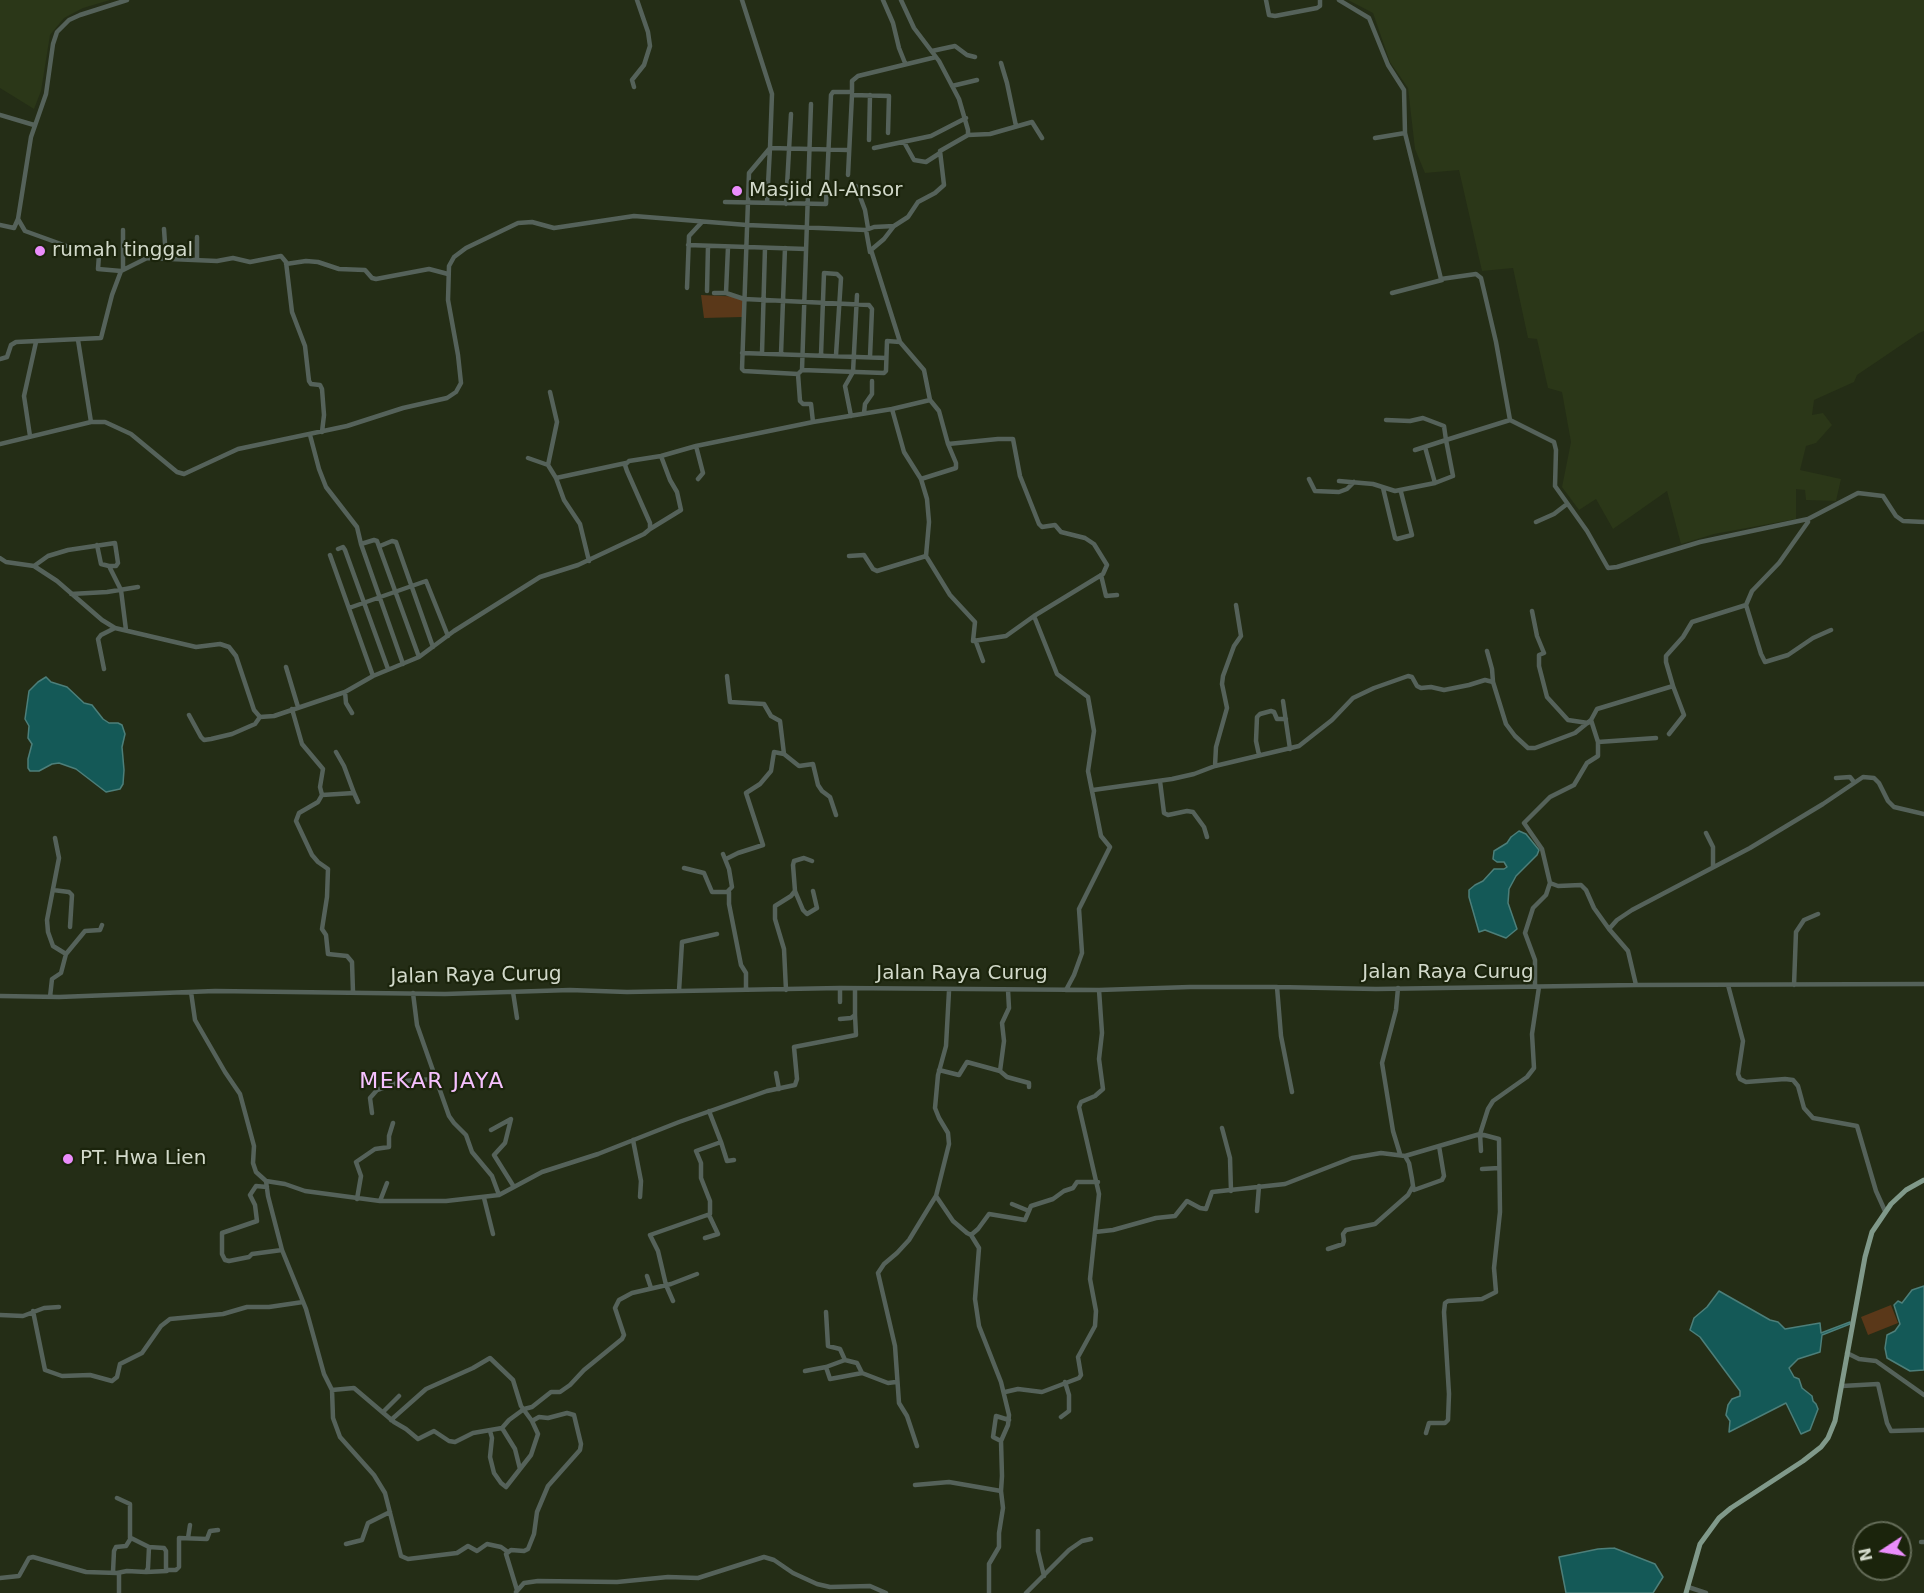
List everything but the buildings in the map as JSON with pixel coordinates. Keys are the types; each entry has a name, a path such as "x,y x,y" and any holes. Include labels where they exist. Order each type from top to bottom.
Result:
{"main road":[{"path":"1687,1590 1700,1544 1719,1518 1803,1461 1824,1443 1834,1426 1866,1250 1872,1232 1885,1211 1906,1190 1924,1180"}],"street":[{"path":"14,228 18,219 34,125 46,94 53,44 57,32 69,20 127,0"},
{"path":"634,87 632,81 647,59 650,42 637,0"},
{"path":"742,0 771,90 767,203"},
{"path":"883,0 893,23 905,63"},
{"path":"901,0 914,28 936,57 952,86 966,118 968,135"},
{"path":"1266,0 1269,15 1275,16 1317,8 1320,6 1320,0"},
{"path":"1339,0 1369,18 1388,65 1404,92 1405,133 1442,280"},
{"path":"932,51 955,46 967,55 975,57"},
{"path":"848,175 852,81 855,77 936,57"},
{"path":"1000,63 1007,83 1016,126"},
{"path":"952,86 977,80"},
{"path":"725,202 748,201 806,205 827,203 833,92 890,96 888,134"},
{"path":"868,140 870,95"},
{"path":"811,104 800,401 803,404 811,404 813,422"},
{"path":"786,204 791,114"},
{"path":"0,115 34,125"},
{"path":"874,148 931,136 966,118"},
{"path":"904,142 914,160 926,162 940,153 943,148 968,135 990,134 1032,123 1042,138"},
{"path":"1375,138 1405,133"},
{"path":"848,150 770,148 750,171 743,371 885,372 888,340 900,342"},
{"path":"870,252 894,226 908,217 918,202 944,185 940,153"},
{"path":"856,186 865,210 870,252 900,342 924,370 930,400 939,411 957,466 954,469 921,479"},
{"path":"0,444 91,422 105,422 124,429 182,474 238,449 310,435 447,398 459,389 461,376 449,311 448,274 451,261 461,251 488,236 518,224 532,222 554,228 634,216 747,225 867,229 894,226"},
{"path":"18,219 25,231"},
{"path":"687,288 689,234 702,222"},
{"path":"0,225 25,231 72,248"},
{"path":"164,229 166,258"},
{"path":"0,359 7,357 14,343 102,337 112,295 122,271 123,230"},
{"path":"197,237 197,259"},
{"path":"688,244 806,249"},
{"path":"707,291 708,246"},
{"path":"726,292 728,247"},
{"path":"762,353 765,248"},
{"path":"781,354 785,248"},
{"path":"99,255 98,269 122,271 147,258 219,261 231,258 250,262 281,256 284,258 291,309 304,342 309,381 311,384 320,384 322,389 324,411 322,432"},
{"path":"286,264 306,261 339,268 365,270 371,278 376,279 429,269 448,274"},
{"path":"821,355 824,273 840,276 836,355"},
{"path":"1392,293 1476,274 1480,278 1496,342 1510,420"},
{"path":"714,293 726,292 744,299 868,304 872,309 870,357"},
{"path":"851,416 845,386 853,372 856,295"},
{"path":"78,340 91,422"},
{"path":"30,436 24,396 36,342"},
{"path":"742,353 886,358"},
{"path":"864,413 865,404 872,394 873,381"},
{"path":"550,393 557,422 549,465 564,500 580,524 589,561"},
{"path":"556,478 631,460 661,456 696,446 930,400"},
{"path":"892,409 904,452 921,479 929,513 926,556 950,595 973,619 975,627 972,639 976,642 983,661"},
{"path":"1339,481 1373,484 1390,491 1401,492 1453,476 1444,426 1418,418 1406,421 1386,420"},
{"path":"1415,450 1510,420 1554,442 1556,450 1555,486 1587,531 1606,565 1611,568 1700,542 1808,519 1852,495 1870,493 1883,496 1902,521 1924,522"},
{"path":"310,435 326,487 354,521 360,533 361,544 403,664"},
{"path":"948,444 990,439 1014,439 1019,471 1039,524 1042,527 1055,525 1061,532 1085,538 1094,543 1107,565 1106,571 1101,575 1006,636 976,642"},
{"path":"696,446 703,473 698,480"},
{"path":"1425,447 1435,483"},
{"path":"260,717 274,716 345,692 373,676 419,657 504,598 540,577 562,572 589,561 681,510 678,495 661,456"},
{"path":"528,458 549,465"},
{"path":"626,463 629,478 649,521 650,529"},
{"path":"1309,479 1313,490 1318,492 1339,492 1347,489 1354,482"},
{"path":"1383,488 1397,539 1412,535 1401,492"},
{"path":"1536,522 1554,514 1568,504"},
{"path":"1808,519 1805,527 1779,563 1752,591 1746,606 1765,662 1788,655 1813,638 1831,630"},
{"path":"361,544 375,539 380,546 419,657"},
{"path":"380,546 396,542 433,647"},
{"path":"34,566 48,556 68,550 97,544 115,543 117,565 101,564 97,544"},
{"path":"339,549 344,547 388,669"},
{"path":"330,555 373,676"},
{"path":"849,556 864,555 873,570 877,571 926,556"},
{"path":"0,558 6,562 34,566 115,628 196,647 220,644 229,647 236,656 254,710 260,717"},
{"path":"109,566 121,590 126,630"},
{"path":"1101,575 1106,596 1117,595"},
{"path":"349,608 426,581 448,636"},
{"path":"71,594 138,587"},
{"path":"1215,766 1216,747 1227,708 1222,684 1223,676 1234,646 1241,636 1236,605"},
{"path":"1670,734 1684,714 1673,686 1666,656 1683,638 1692,622 1746,606"},
{"path":"1532,611 1544,652 1539,655 1539,666 1547,698 1568,720 1589,721"},
{"path":"1034,616 1057,674 1088,697 1094,731 1088,768 1101,836 1110,849 1079,909 1082,953 1074,975 1065,990"},
{"path":"104,669 98,639 115,628"},
{"path":"1487,651 1493,682 1506,724 1528,748 1535,748 1575,733 1589,721 1598,708 1673,686"},
{"path":"286,667 302,744 323,769 320,801 298,813 296,821 312,855 328,869 322,929 326,935 328,954 347,956 352,962 353,992"},
{"path":"727,676 730,702 764,704 771,716 780,721 784,754"},
{"path":"1093,790 1194,774 1215,766 1299,746 1353,698 1400,678 1410,676 1418,688 1431,687 1444,690 1485,680 1493,682"},
{"path":"345,692 346,703 352,713"},
{"path":"1283,702 1290,749"},
{"path":"1259,756 1256,741 1257,717 1271,711 1277,719 1286,719"},
{"path":"189,715 201,737 207,740 232,734 255,724 260,717"},
{"path":"1481,1151 1480,1134 1493,1101 1527,1077 1534,1068 1532,1034 1537,987 1535,960 1525,933 1533,908 1546,895 1550,883 1542,849 1524,823 1550,797 1574,785 1587,763 1598,756 1598,742 1589,721"},
{"path":"1598,742 1656,738"},
{"path":"336,752 358,802"},
{"path":"684,868 704,873 712,892 728,891 732,888 725,856 763,846 746,793 760,784 771,771 773,753 784,754 800,766 813,764 818,785 822,791 831,796 836,815"},
{"path":"1836,778 1850,777 1854,782"},
{"path":"1609,929 1617,920 1632,910 1750,848 1814,810 1863,777 1874,778 1894,807 1924,814"},
{"path":"1160,781 1164,813 1168,815 1193,812 1204,827 1207,837"},
{"path":"322,795 354,793"},
{"path":"1706,832 1713,847 1713,866"},
{"path":"55,838 58,858 47,920 48,937 53,946 66,954"},
{"path":"812,861 804,858 793,862 795,891 807,914 814,912 817,908 813,891"},
{"path":"1550,883 1558,886 1581,885 1586,890 1594,908 1628,951 1636,985"},
{"path":"53,891 65,891 72,895 70,927"},
{"path":"728,891 741,965 746,972 746,990"},
{"path":"786,990 784,949 774,908 776,904 791,896 795,891"},
{"path":"1794,985 1796,932 1804,920 1818,914"},
{"path":"50,997 52,979 62,973 66,954 85,931 100,930 102,925"},
{"path":"680,991 681,942 717,934"},
{"name":"Jalan Raya Curug","path":"0,996 50,997 191,992 413,993 840,988 949,991 1924,984"},
{"path":"1728,986 1743,1041 1738,1074 1740,1079 1746,1082 1793,1080 1798,1086 1804,1108 1813,1118 1857,1126 1876,1191 1885,1211"},
{"path":"1278,987 1281,1036 1292,1092"},
{"path":"840,988 840,1002"},
{"path":"191,992 195,1020 225,1072 239,1091 254,1146 255,1169 266,1180 305,1191 380,1201 484,1198 499,1195 542,1172 709,1111 797,1083 795,1047 856,1035 855,988"},
{"path":"1398,988 1396,1010 1382,1064 1392,1131 1402,1155 1409,1163 1414,1190 1442,1180 1444,1176 1439,1146"},
{"path":"1000,1071 1004,1041 1002,1023 1009,1008 1008,990"},
{"path":"1005,1392 1018,1389 1042,1392 1081,1376 1078,1357 1095,1326 1096,1311 1090,1279 1099,1194 1079,1107 1081,1102 1095,1096 1103,1089 1099,1059 1102,1032 1099,990"},
{"path":"917,1446 908,1416 899,1403 895,1346 878,1273 909,1240 936,1196 950,1144 948,1132 935,1108 939,1070 946,1046 949,991"},
{"path":"513,992 517,1018"},
{"path":"413,993 417,1025 451,1120 465,1133 472,1152 492,1176 499,1195"},
{"path":"840,1019 855,1016"},
{"path":"939,1070 959,1075 967,1062 1000,1071 1007,1077 1029,1083 1029,1087"},
{"path":"776,1073 779,1089"},
{"path":"372,1113 370,1098 378,1090 403,1082 436,1079"},
{"path":"709,1111 726,1161 734,1160"},
{"path":"481,1161 494,1155 506,1143 511,1119 491,1130"},
{"path":"357,1199 361,1180 356,1162 375,1149 389,1147 389,1136 393,1123"},
{"path":"1222,1128 1230,1158 1231,1191"},
{"path":"1095,1232 1175,1216 1187,1201 1206,1209 1212,1192 1284,1184 1365,1155 1381,1153 1402,1155 1480,1134 1499,1139 1500,1212 1494,1268 1496,1292 1482,1299 1445,1303 1448,1420 1445,1424 1429,1423 1426,1433"},
{"path":"633,1140 642,1181 640,1197"},
{"path":"705,1238 718,1234 709,1215 711,1205 701,1178 701,1160 696,1151 721,1142"},
{"path":"494,1155 514,1186"},
{"path":"1482,1169 1499,1168"},
{"path":"266,1180 282,1250 303,1302 324,1374 332,1390 333,1418 341,1441 374,1475 385,1493 399,1554 406,1559 457,1553 468,1546 477,1551 485,1544 501,1547 508,1552"},
{"path":"971,1234 978,1229 989,1214 1025,1220 1030,1206 1053,1199 1073,1188 1077,1182 1098,1182"},
{"path":"380,1201 387,1184"},
{"path":"267,1187 256,1186 250,1195 255,1205 257,1221 222,1233 222,1254 225,1260 229,1261 249,1257 252,1254 282,1250"},
{"path":"1257,1211 1259,1186"},
{"path":"1328,1249 1343,1244 1343,1234 1346,1230 1375,1224 1408,1195 1413,1186"},
{"path":"936,1196 953,1221 971,1234 979,1248 975,1299 979,1326 1005,1392 1009,1420 1001,1441 1003,1516 999,1547 989,1564 989,1593"},
{"path":"484,1198 493,1234"},
{"path":"1012,1204 1029,1211"},
{"path":"672,1301 658,1251 650,1235 709,1215"},
{"path":"332,1390 354,1388 419,1439 434,1431 449,1441 455,1442 473,1433 502,1428 509,1419 522,1410 532,1407 551,1392 560,1392 570,1385 584,1370 622,1339 624,1335 617,1317 616,1304 628,1295 697,1274"},
{"path":"647,1276 651,1288"},
{"path":"33,1311 45,1370 62,1376 72,1377 84,1374 112,1381 117,1377 120,1364 142,1353 161,1326 170,1319 223,1314 248,1307 269,1307 303,1302"},
{"path":"0,1315 22,1316 33,1311 59,1307"},
{"path":"826,1312 828,1346 840,1349 845,1360"},
{"path":"1847,1353 1860,1359 1876,1361 1924,1395"},
{"path":"392,1420 426,1389 472,1369 489,1358 513,1380 522,1410 537,1431 531,1455 507,1486 499,1481 491,1461 490,1431"},
{"path":"805,1371 845,1360 857,1363 862,1373"},
{"path":"826,1367 830,1379 862,1373 888,1383 896,1382"},
{"path":"1061,1417 1069,1411 1069,1395 1065,1382"},
{"path":"1842,1386 1878,1384 1887,1423 1892,1431 1924,1430"},
{"path":"382,1412 399,1396"},
{"path":"508,1552 528,1550 534,1534 537,1512 548,1486 581,1447 573,1413 542,1417 532,1421"},
{"path":"1001,1441 993,1437 996,1416 1009,1420"},
{"path":"502,1428 515,1449 520,1469"},
{"path":"915,1485 949,1482 1001,1491"},
{"path":"117,1498 130,1504 130,1538 126,1546 114,1549 119,1593"},
{"path":"346,1544 362,1540 368,1523 390,1512"},
{"path":"188,1538 190,1525"},
{"path":"0,1578 19,1576 29,1558 33,1557 86,1572 167,1571 179,1568 179,1538 208,1539 210,1532 218,1530"},
{"path":"1038,1531 1038,1551 1044,1576"},
{"path":"130,1538 149,1547 162,1547 165,1550 167,1571"},
{"path":"1026,1593 1069,1550 1091,1539"},
{"path":"146,1572 149,1547"},
{"path":"508,1552 508,1565 516,1592"},
{"path":"516,1592 524,1583 538,1581 617,1582 668,1577 703,1578 764,1557 774,1560 793,1573 816,1584 830,1587 870,1586 886,1593"},
{"path":"1687,1590 1706,1593"}],"shaded area":[{"path":"0,0 110,0 83,8 64,18 50,35 41,91 34,109 0,88"},
{"path":"1348,0 1924,0 1924,331 1857,375 1854,382 1814,400 1812,415 1823,413 1832,425 1816,443 1806,446 1800,470 1841,479 1836,501 1806,500 1805,490 1796,489 1796,519 1714,534 1681,544 1667,491 1613,529 1596,499 1579,510 1562,487 1571,442 1562,392 1548,388 1537,339 1528,338 1513,268 1482,271 1459,170 1425,173 1415,149 1408,88 1390,62 1373,13"},
{"path":"701,295 744,297 742,317 704,318"},
{"path":"1891,1305 1898,1323 1868,1335 1861,1317"}],"water":[{"path":"46,677 51,682 67,687 84,703 92,705 109,723 122,725 125,734 122,747 124,770 123,784 120,789 106,792 76,769 59,763 39,771 30,771 28,768 32,744 28,738 29,726 25,719 29,691"},
{"path":"1519,831 1526,834 1539,850 1537,855 1516,876 1509,889 1508,903 1517,929 1506,938 1485,930 1479,932 1469,890 1483,881 1494,869 1507,867 1504,862 1497,862 1493,859 1494,851 1507,843"},
{"path":"1924,1286 1924,1370 1910,1371 1887,1358 1885,1348 1887,1335 1895,1331 1900,1324 1894,1305 1898,1301 1902,1303 1912,1290"},
{"path":"1719,1291 1770,1320 1778,1322 1785,1329 1820,1323 1821,1333 1850,1322 1850,1324 1822,1335 1820,1352 1798,1359 1789,1368 1794,1377 1799,1379 1802,1388 1812,1396 1818,1409 1810,1430 1801,1434 1786,1403 1729,1432 1730,1421 1726,1415 1728,1405 1732,1399 1740,1396 1740,1391 1700,1337 1690,1330 1694,1318 1707,1307"},
{"path":"1614,1548 1655,1564 1663,1577 1653,1593 1566,1593 1559,1557"}],"place":[{"name":"Masjid Al-Ansor","path":"737,191"},
{"name":"rumah tinggal","path":"40,251"},
{"name":"PT. Hwa Lien","path":"68,1159"}],"district":[{"name":"MEKAR JAYA","path":"432,1082"}]}
